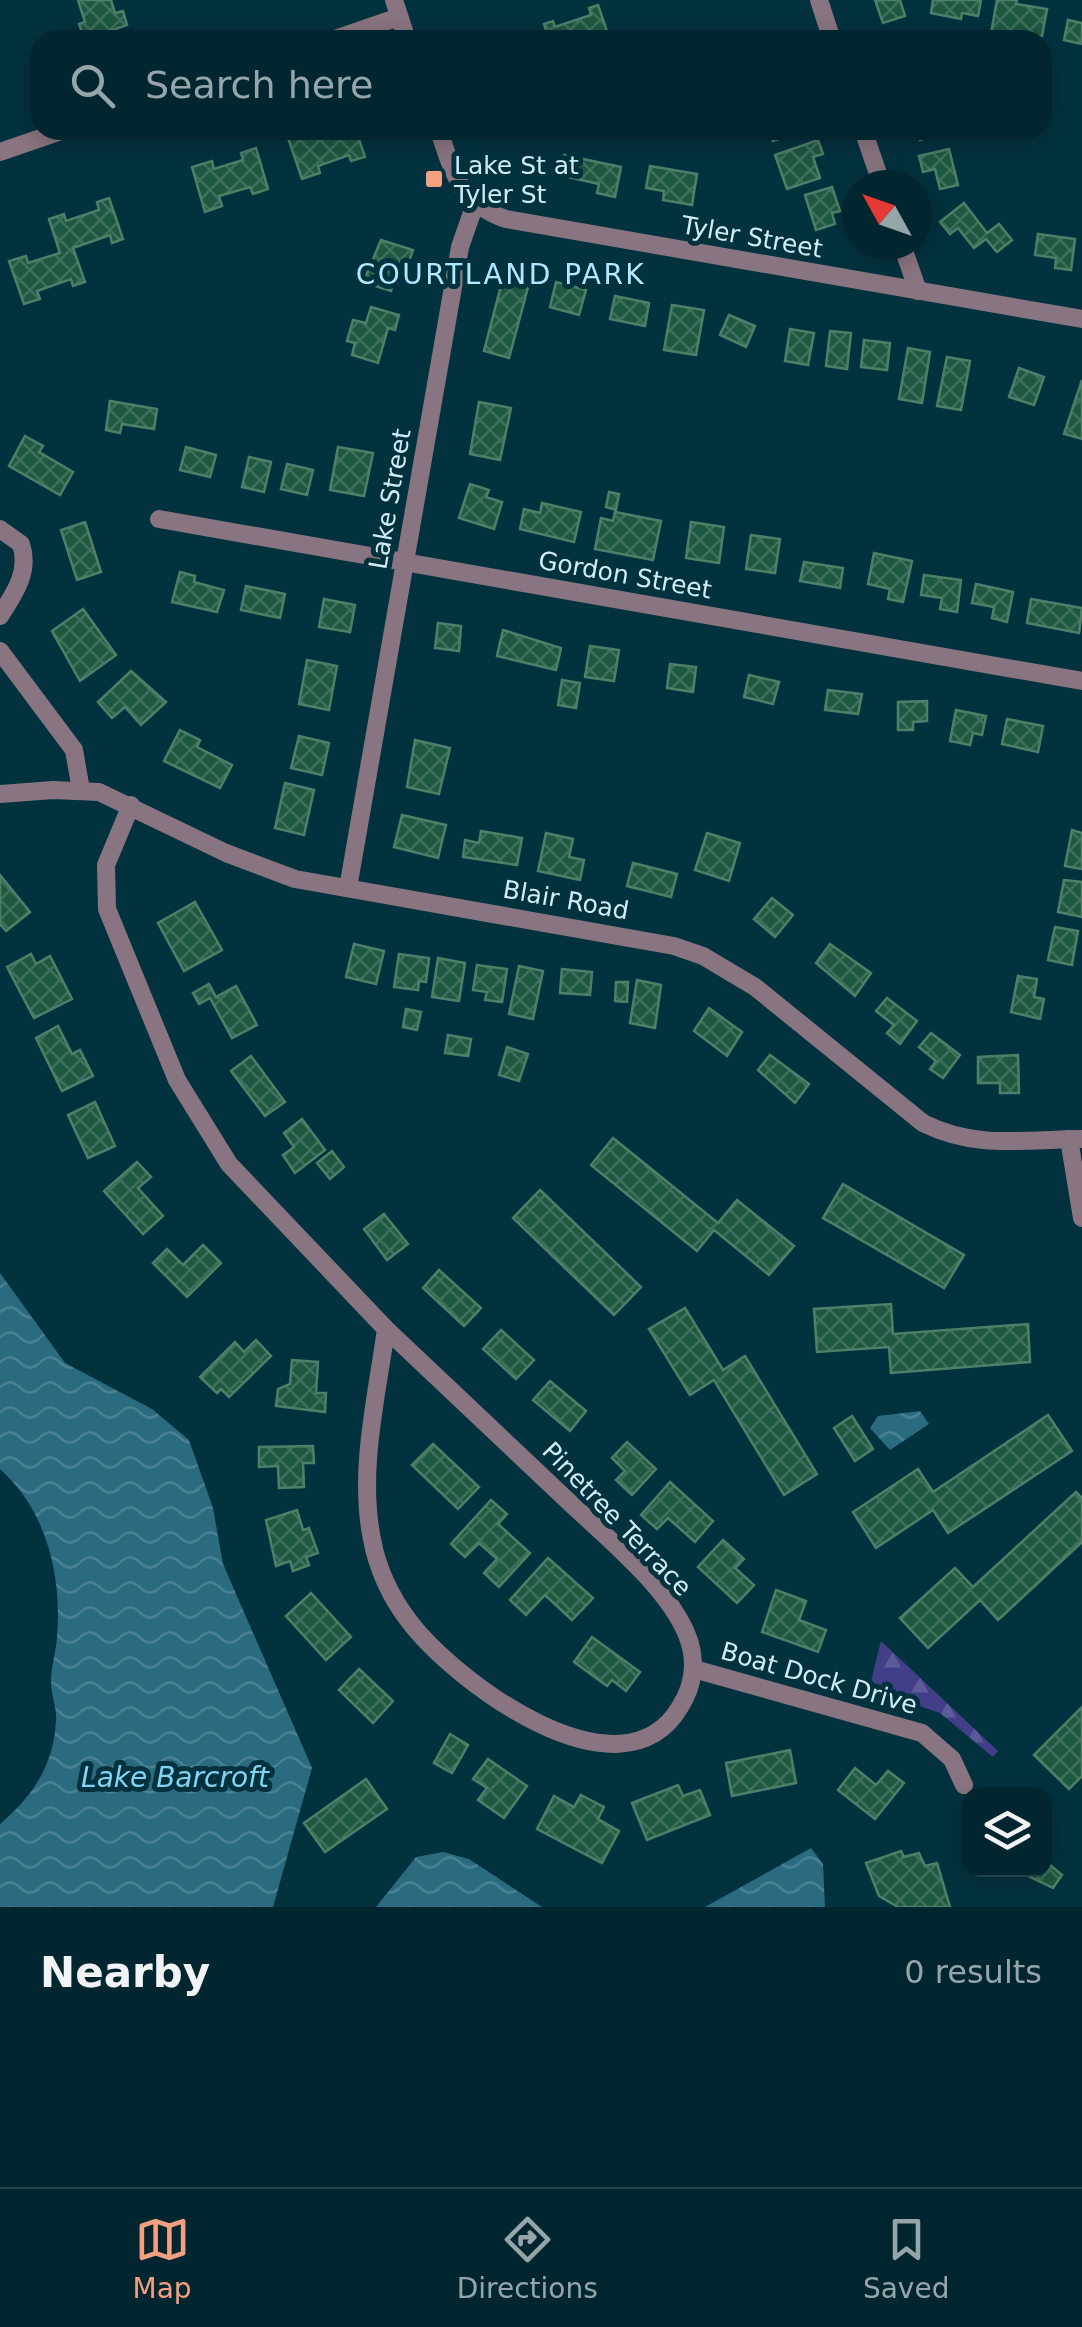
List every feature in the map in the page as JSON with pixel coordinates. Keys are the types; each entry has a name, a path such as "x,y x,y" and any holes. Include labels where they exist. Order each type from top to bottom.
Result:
{"street":[{"path":"819,0 829,30"},
{"path":"353,30 397,9"},
{"path":"0,152 35,140"},
{"path":"442,140 456,180 475,204"},
{"path":"866,140 877,170"},
{"name":"Tyler Street","path":"475,204 506,219 1082,319"},
{"name":"Lake Street","path":"348,888 460,247 475,204"},
{"path":"907,260 918,291"},
{"name":"Gordon Street","path":"159,519 1082,681"},
{"path":"0,529 21,544 25,562 22,578 0,616"},
{"path":"0,651 74,750 81,790"},
{"name":"Blair Road","path":"0,794 81,790 131,805 263,869 348,888 651,941 702,956 755,987 924,1123 972,1141 1025,1144 1075,1139"},
{"name":"Pinetree Terrace","path":"131,805 106,865 107,909 177,1080 230,1164 386,1328 611,1542 660,1594 688,1638 694,1668"},
{"path":"1075,1139 1082,1218"},
{"path":"386,1328 368,1478 372,1541 394,1598 430,1646 472,1683 530,1717 562,1733 605,1744 626,1744 661,1729 686,1698 694,1668"},
{"name":"Boat Dock Drive","path":"694,1668 922,1733 952,1759 964,1785"}],"green space":[{"path":"881,1641 998,1751 993,1757 940,1713 869,1689"}],"water":[{"name":"Lake Barcroft","path":"0,1273 65,1363 152,1409 189,1440 213,1508 223,1564 312,1768 273,1907 0,1907 0,1824 40,1778 54,1736 56,1715 51,1682 58,1614 54,1568 40,1525 29,1504 0,1469"},
{"path":"920,1411 929,1424 890,1450 870,1428 878,1416"},
{"path":"811,1848 823,1864 825,1907 705,1907"},
{"path":"443,1852 469,1859 542,1907 376,1907 416,1857"}],"building":[{"path":"78,0 111,0 115,13 123,11 127,25 113,30 81,30 79,24 85,22"},
{"path":"875,0 900,0 905,16 883,23"},
{"path":"933,0 981,0 978,16 962,13 961,19 931,13"},
{"path":"997,0 1017,0 1016,4 1047,9 1043,30 992,30"},
{"path":"598,5 607,30 546,30 544,24 553,21 555,27 591,15 589,8"},
{"path":"1068,20 1082,23 1082,44 1064,40"},
{"path":"289,140 359,140 365,157 351,161 349,155 318,166 320,173 302,179"},
{"path":"818,140 823,154 813,157 820,178 787,189 775,155"},
{"path":"256,148 268,189 253,194 250,187 219,196 222,206 205,212 192,167 212,161 214,169 243,160 241,153"},
{"path":"949,149 958,185 940,189 935,169 922,170 919,156"},
{"path":"564,155 621,167 615,197 597,193 599,184 559,175"},
{"path":"650,166 697,174 692,205 663,200 664,191 646,188"},
{"path":"832,187 840,211 832,213 835,224 816,230 805,195"},
{"path":"109,198 123,239 112,243 110,235 73,248 85,282 73,286 71,279 37,291 40,299 24,304 9,261 26,256 28,263 60,253 49,219 64,214 66,221 99,210 97,202"},
{"path":"964,203 987,233 999,224 1012,240 997,252 986,239 974,248 958,228 950,234 940,222"},
{"path":"1038,234 1075,239 1071,270 1055,268 1056,258 1035,255"},
{"path":"381,240 413,250 408,264 400,262 391,291 372,285 374,278 366,276"},
{"path":"504,274 530,280 509,358 484,351"},
{"path":"556,282 586,290 579,315 550,307"},
{"path":"615,296 649,303 645,326 610,319"},
{"path":"672,305 704,310 696,355 664,350"},
{"path":"371,307 399,315 395,330 388,328 378,363 352,355 355,343 347,341 353,320 366,323"},
{"path":"729,315 755,326 746,347 720,335"},
{"path":"790,329 814,333 808,365 785,361"},
{"path":"830,331 851,333 847,369 826,366"},
{"path":"864,340 890,343 887,370 861,367"},
{"path":"908,348 930,352 922,403 899,399"},
{"path":"947,357 970,361 961,410 937,406"},
{"path":"1019,368 1044,377 1034,405 1009,397"},
{"path":"1082,380 1082,439 1064,434"},
{"path":"110,401 157,409 154,429 122,424 120,433 106,430"},
{"path":"479,402 511,408 500,460 470,454"},
{"path":"25,436 43,446 39,452 73,472 60,495 9,466"},
{"path":"186,447 216,455 210,477 180,470"},
{"path":"338,447 373,453 364,496 330,490"},
{"path":"249,457 271,462 264,492 242,487"},
{"path":"287,464 313,470 307,495 281,489"},
{"path":"470,484 489,490 486,497 502,502 494,529 459,518"},
{"path":"609,492 619,494 616,510 606,507"},
{"path":"542,503 581,512 574,542 520,529 524,509 540,513"},
{"path":"615,512 661,521 653,560 595,549 601,518 613,521"},
{"path":"85,522 101,572 77,580 61,530"},
{"path":"691,522 724,527 719,563 686,558"},
{"path":"751,535 780,539 775,573 746,569"},
{"path":"874,553 912,561 903,602 888,599 890,589 868,584"},
{"path":"804,562 843,568 840,588 800,581"},
{"path":"180,572 195,576 194,582 224,590 217,612 172,602"},
{"path":"924,575 961,580 957,612 940,609 942,598 921,595"},
{"path":"976,584 1013,592 1007,622 992,618 994,607 972,603"},
{"path":"246,586 285,594 280,618 241,610"},
{"path":"324,599 355,605 350,632 319,627"},
{"path":"1031,599 1082,608 1079,633 1027,623"},
{"path":"83,609 116,655 80,681 52,631"},
{"path":"438,623 461,626 459,651 435,648"},
{"path":"503,630 561,648 556,670 497,656"},
{"path":"590,646 619,650 614,681 585,677"},
{"path":"307,660 337,666 329,710 299,704"},
{"path":"670,664 696,667 693,692 667,688"},
{"path":"131,671 166,702 141,725 125,707 112,718 98,702"},
{"path":"749,675 779,682 773,704 744,697"},
{"path":"562,680 580,683 576,708 558,705"},
{"path":"828,690 862,694 858,714 825,710"},
{"path":"927,701 927,721 913,722 913,730 898,730 898,702"},
{"path":"956,710 986,716 982,735 973,733 970,745 950,741"},
{"path":"1007,719 1043,726 1038,752 1002,744"},
{"path":"180,730 200,740 197,747 232,765 220,788 164,761"},
{"path":"299,736 329,743 322,775 291,768"},
{"path":"415,740 450,748 439,794 407,787"},
{"path":"285,783 314,790 304,835 275,828"},
{"path":"402,815 446,825 438,858 394,847"},
{"path":"1072,830 1082,833 1082,869 1065,866"},
{"path":"481,831 522,838 517,865 463,857 465,840 479,843"},
{"path":"546,833 573,839 569,857 584,860 580,880 538,871"},
{"path":"707,833 740,843 729,881 695,870"},
{"path":"633,863 677,874 671,897 627,886"},
{"path":"0,875 30,912 6,931 0,924"},
{"path":"1064,880 1082,882 1082,917 1058,912"},
{"path":"772,898 793,915 775,937 754,919"},
{"path":"195,902 222,950 184,971 158,923"},
{"path":"1055,927 1078,931 1072,965 1048,960"},
{"path":"354,944 384,951 376,984 346,977"},
{"path":"830,944 871,973 855,996 816,963"},
{"path":"31,954 36,964 50,956 72,999 34,1018 7,967"},
{"path":"399,954 429,958 426,982 419,981 418,990 394,987"},
{"path":"438,958 465,963 459,1001 432,997"},
{"path":"477,965 507,969 502,1002 485,1000 487,992 473,990"},
{"path":"519,966 543,971 533,1019 509,1014"},
{"path":"562,969 592,972 590,995 560,993"},
{"path":"1018,976 1037,979 1034,997 1044,999 1040,1019 1011,1012"},
{"path":"637,980 661,985 655,1028 630,1023"},
{"path":"616,982 628,982 627,1002 615,1001"},
{"path":"209,984 216,997 236,986 257,1025 232,1038 210,998 199,1004 193,993"},
{"path":"887,998 917,1021 900,1044 887,1033 894,1025 876,1011"},
{"path":"709,1008 742,1032 727,1056 694,1031"},
{"path":"406,1009 421,1012 417,1030 403,1027"},
{"path":"58,1026 72,1054 80,1050 93,1076 62,1091 36,1038"},
{"path":"931,1033 960,1055 943,1078 930,1069 936,1061 919,1047"},
{"path":"448,1035 471,1039 468,1056 445,1053"},
{"path":"507,1047 528,1054 519,1081 499,1075"},
{"path":"770,1055 809,1084 795,1103 758,1070"},
{"path":"1018,1055 1019,1093 1000,1093 1000,1083 978,1083 978,1057"},
{"path":"251,1056 285,1102 265,1116 231,1071"},
{"path":"95,1102 115,1146 88,1158 68,1115"},
{"path":"302,1119 325,1150 295,1173 283,1155 294,1147 284,1133"},
{"path":"613,1138 718,1223 737,1200 794,1246 769,1275 714,1230 697,1251 591,1165"},
{"path":"332,1151 344,1167 330,1179 317,1163"},
{"path":"137,1162 151,1177 138,1188 163,1216 143,1234 104,1191"},
{"path":"843,1184 964,1255 944,1288 823,1218"},
{"path":"540,1190 641,1287 614,1315 513,1218"},
{"path":"384,1214 408,1244 387,1260 364,1229"},
{"path":"203,1245 221,1263 187,1297 153,1263 167,1249 183,1265"},
{"path":"439,1270 481,1308 464,1326 423,1288"},
{"path":"891,1304 893,1334 1028,1324 1030,1362 891,1373 889,1347 817,1352 814,1309"},
{"path":"685,1308 723,1370 745,1356 817,1474 784,1495 714,1380 690,1395 649,1329"},
{"path":"501,1330 534,1360 516,1379 483,1349"},
{"path":"256,1340 271,1356 229,1397 221,1389 217,1393 200,1377 235,1342 244,1352"},
{"path":"292,1360 318,1362 316,1393 326,1393 325,1412 276,1406 278,1389 290,1384"},
{"path":"550,1381 586,1411 570,1431 533,1400"},
{"path":"1048,1415 1072,1451 948,1533 933,1510 876,1548 853,1512 918,1469 933,1492"},
{"path":"852,1416 873,1449 855,1461 834,1428"},
{"path":"627,1442 656,1469 632,1495 616,1480 625,1471 612,1458"},
{"path":"433,1444 479,1487 458,1509 412,1465"},
{"path":"313,1446 314,1463 303,1463 304,1487 279,1488 278,1466 259,1467 259,1447"},
{"path":"670,1482 713,1521 695,1542 668,1518 657,1529 641,1515"},
{"path":"1076,1492 1082,1498 1082,1542 998,1620 980,1600 928,1648 900,1618 955,1568 973,1587"},
{"path":"491,1500 507,1514 498,1524 530,1553 499,1587 484,1573 497,1559 479,1543 465,1557 451,1544"},
{"path":"297,1510 303,1530 309,1528 318,1553 306,1557 309,1565 293,1571 290,1561 276,1566 266,1520"},
{"path":"723,1540 744,1559 735,1568 754,1585 737,1603 698,1567"},
{"path":"548,1558 593,1598 572,1620 545,1595 526,1615 510,1600"},
{"path":"776,1590 806,1601 799,1620 826,1630 818,1652 762,1632"},
{"path":"311,1593 351,1637 326,1660 286,1616"},
{"path":"592,1637 640,1672 626,1691 612,1680 607,1686 574,1662"},
{"path":"359,1669 393,1701 373,1723 339,1690"},
{"path":"1082,1707 1082,1776 1069,1789 1034,1755"},
{"path":"450,1734 468,1745 452,1773 434,1763"},
{"path":"790,1750 796,1783 732,1796 726,1763"},
{"path":"488,1759 527,1786 504,1818 478,1800 487,1788 473,1779"},
{"path":"855,1768 876,1785 888,1771 904,1783 875,1819 838,1790"},
{"path":"366,1779 387,1809 325,1852 304,1823"},
{"path":"678,1785 683,1796 700,1790 710,1815 647,1840 632,1803"},
{"path":"581,1795 604,1807 598,1819 619,1831 602,1863 537,1829 554,1796 574,1807"},
{"path":"901,1851 904,1857 919,1853 925,1866 937,1863 950,1907 898,1907 879,1896 866,1863"},
{"path":"1052,1867 1062,1875 1053,1888 1030,1877 1052,1877"}],"place":[{"name":"Lake St at Tyler St","path":"434,179"}],"district":[{"name":"COURTLAND PARK","path":"501,274"}]}
